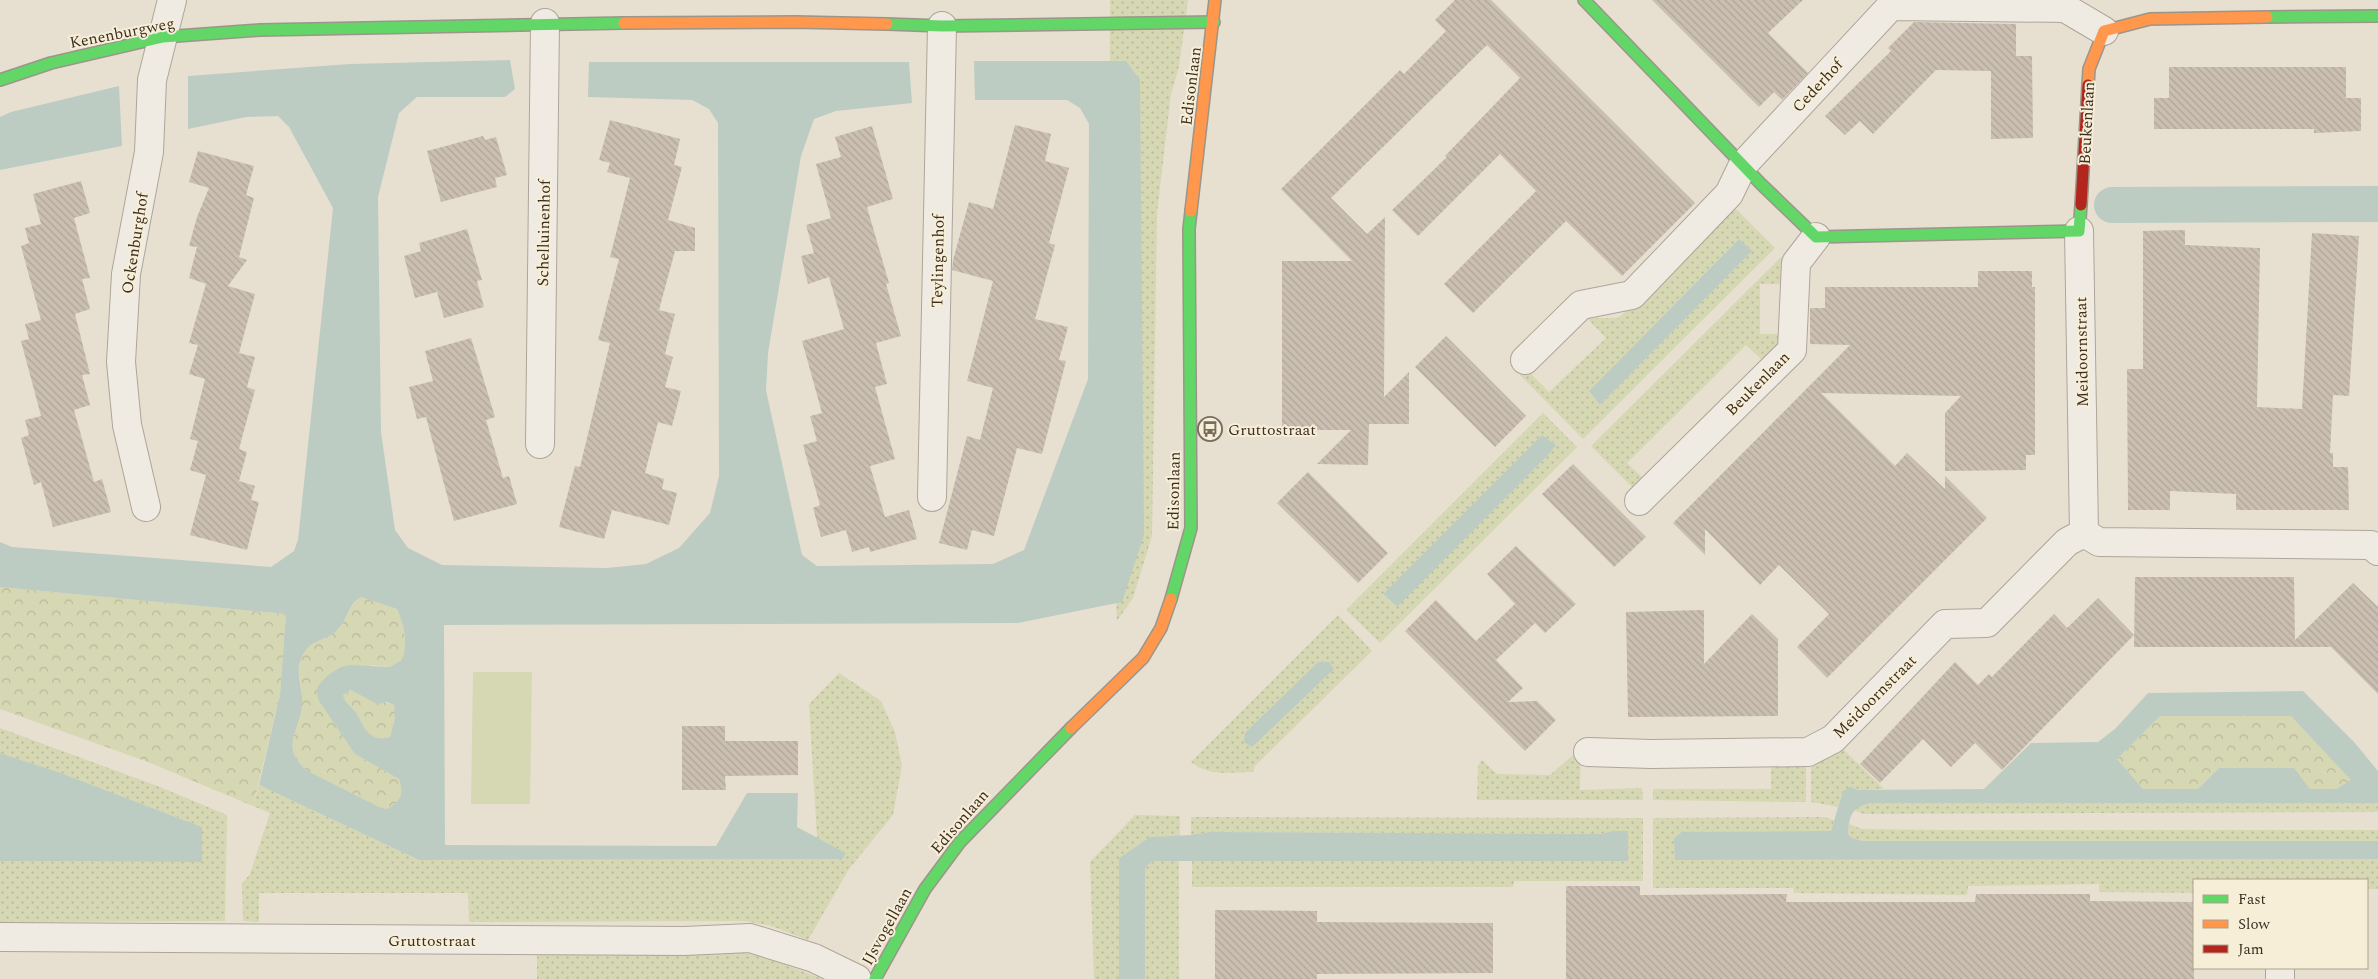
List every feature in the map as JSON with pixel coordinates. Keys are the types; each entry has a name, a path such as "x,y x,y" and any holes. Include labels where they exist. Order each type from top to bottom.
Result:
{"street":[{"name":"Ockenburghof","path":"146,507 127,425 121,362 126,274 149,152 152,80 172,0"},
{"name":"Edisonlaan","path":"926,888 960,842 1001,798 1144,658 1161,628 1174,594 1191,528 1189,228 1215,0"},
{"path":"1584,0 1743,165 1816,237 2080,231"},
{"path":"2092,0 2104,31 2150,18 2378,16"},
{"name":"Cederhof","path":"1743,165 1888,3 2065,8 2104,31"},
{"name":"Kenenburgweg","path":"0,80 51,63 162,37 260,30 545,23 796,22 942,26 1214,22"},
{"name":"Schelluinenhof","path":"540,444 545,23"},
{"name":"Teylingenhof","path":"932,497 942,26"},
{"name":"Beukenlaan","path":"2080,231 2089,69 2104,31"},
{"path":"1525,360 1581,305 1632,295 1729,194 1743,165"},
{"name":"Meidoornstraat","path":"1588,752 1651,754 1808,752 1833,739 1945,624 1987,623 2067,542 2084,533 2080,231"},
{"name":"Beukenlaan","path":"1639,501 1792,350 1796,263 1816,237"},
{"path":"2084,533 2099,542 2371,545 2378,550"},
{"name":"IJsvogellaan","path":"875,979 926,888"},
{"name":"Gruttostraat","path":"0,938 664,941 750,938 814,958 857,979"}],"green space":[{"path":"1110,0 1188,0 1179,67 1171,94 1157,213 1152,536 1133,598 1117,621 1109,423"},
{"path":"1734,207 1775,248 1583,439 1520,375 1526,369 1549,392 1606,338 1587,318 1618,318 1636,303 1641,304 1671,275 1670,269","holes":["1739,239 1751,252 1600,405 1589,391"]},
{"path":"1781,257 1785,262 1783,284 1760,284 1760,334 1783,334 1783,339 1762,360 1746,345 1627,463 1644,479 1634,489 1591,446"},
{"path":"1543,413 1577,447 1380,643 1346,610","holes":["1542,435 1556,445 1396,607 1383,594"]},
{"path":"0,587 286,614 280,695 253,806 148,762 0,709"},
{"path":"361,597 397,609 404,634 403,659 390,667 373,665 327,676 355,754 399,779 400,797 387,809 379,807 306,770 296,759 292,746 302,706 299,669 302,657 308,647 339,629 356,600"},
{"path":"1338,615 1372,651 1255,766 1253,772 1213,772 1198,767 1191,762"},
{"path":"473,672 532,672 530,804 471,804"},
{"path":"839,673 881,701 895,732 902,766 893,815 849,869 808,940 771,926 745,921 469,922 468,893 259,893 259,922 243,921 242,884 250,874 270,813 253,806 259,785 419,860 838,859 841,861 846,853 817,838 809,704"},
{"path":"351,690 363,696 394,705 396,719 390,737 375,738 367,732 343,695"},
{"path":"2160,716 2291,716 2352,780 2336,789 2310,789 2293,768 2219,768 2198,789 2143,789 2117,759"},
{"path":"0,728 160,787 227,815 225,921 0,922 0,861 201,862 202,827 58,772 0,753"},
{"path":"1841,747 1884,789 1843,791 1838,807 1811,802 1811,762"},
{"path":"1581,748 1580,790 1642,788 1643,800 1477,800 1478,765 1482,760 1497,774 1550,775"},
{"path":"1806,763 1806,802 1653,800 1653,789 1771,789 1771,766"},
{"path":"1872,803 2378,803 2378,812 1864,814 1853,810 1859,805"},
{"path":"1135,815 1180,816 1180,836 1150,837 1119,858 1119,979 1094,979 1090,862"},
{"path":"1191,817 1643,818 1643,881 1514,881 1513,887 1192,887 1192,861 1628,861 1628,831 1601,834 1210,832 1191,836"},
{"path":"1824,817 1834,820 1831,831 1682,832 1675,860 2378,859 2378,889 2368,889 2368,879 2193,879 2193,893 2099,892 2099,884 1968,886 1967,895 1794,893 1793,888 1653,888 1653,818"},
{"path":"1849,824 1862,829 1937,830 2378,830 2378,841 1862,841 1852,838 1848,834"},
{"path":"1152,861 1179,861 1179,979 1145,979 1145,868"},
{"path":"724,950 760,955 823,979 537,979 537,952"}],"shaded area":[{"path":"510,60 515,89 505,97 417,97 399,113 378,197 381,432 395,530 408,548 442,565 607,568 646,564 679,548 710,513 719,476 718,123 709,109 692,100 588,97 589,62 909,62 912,103 836,111 814,119 801,156 768,353 766,390 802,555 817,566 993,564 1024,550 1088,379 1089,124 1080,108 1067,100 975,100 974,61 1126,61 1140,80 1144,535 1122,602 1018,623 444,625 445,845 716,846 747,793 798,793 797,827 846,853 841,861 838,859 419,860 259,785 280,695 286,614 0,587 0,542 12,547 271,567 294,551 298,540 333,208 289,127 278,116 246,117 188,129 188,76 350,64","holes":["361,597 397,609 404,634 403,659 390,667 350,665 339,668 327,676 318,686 317,694 319,701 355,754 399,779 400,797 387,809 379,807 306,770 296,759 292,746 302,706 299,675 302,657 308,647 339,629 353,604","351,690 377,704 387,702 394,705 395,719 390,737 377,738 365,729 344,698 343,695"]},
{"path":"119,86 122,146 0,170 0,117 11,112"},
{"path":"1739,239 1752,251 1600,405 1589,391"},
{"path":"1542,435 1556,445 1550,453 1397,607 1383,594"},
{"path":"1318,662 1329,662 1334,669 1252,747 1244,742 1245,733"},
{"path":"2303,691 2354,742 2378,771 2378,803 1872,803 1860,806 1853,812 1848,834 1852,838 1862,841 2378,841 2378,859 1675,860 1674,838 1682,832 1831,831 1843,791 1851,787 1857,790 1984,789 2031,743 2098,742 2115,729 2148,693","holes":["2160,716 2291,716 2351,780 2336,789 2310,789 2294,768 2219,768 2198,789 2143,789 2117,759"]},
{"path":"0,753 58,772 202,827 202,862 0,861"},
{"path":"1613,831 1628,831 1628,861 1152,861 1145,868 1145,979 1119,979 1119,858 1150,837 1210,832 1601,834"}],"building":[{"path":"1455,0 1491,0 1695,203 1622,276 1566,221 1473,313 1444,284 1536,191 1500,154 1418,236 1392,210 1447,157 1445,156 1520,78 1487,45 1331,198 1367,234 1385,217 1384,397 1409,372 1409,424 1369,424 1368,465 1317,464 1351,430 1282,430 1282,261 1352,261 1281,189 1400,70 1404,74 1446,31 1435,20"},
{"path":"1652,0 1803,0 1768,33 1808,73 1782,100 1774,92 1759,107"},
{"path":"1914,22 2016,24 2016,56 2032,56 2033,138 1991,139 1991,71 1936,70 1873,134 1860,121 1845,135 1825,116 1891,51 1888,48"},
{"path":"2169,67 2346,67 2346,98 2361,98 2361,131 2314,133 2314,129 2154,129 2154,98 2169,98"},
{"path":"610,120 680,139 674,165 682,167 668,220 695,228 695,251 675,251 659,310 675,314 665,354 673,357 665,387 681,391 672,426 658,422 645,473 664,479 662,489 677,493 669,525 612,510 604,539 559,527 575,466 580,467 610,343 598,340 619,259 610,257 630,178 607,172 610,163 599,160"},
{"path":"1015,125 1051,134 1045,161 1069,168 1049,243 1055,245 1035,319 1068,327 1059,360 1066,361 1042,454 1017,448 994,536 972,530 967,550 939,543 967,436 980,440 993,388 967,381 993,281 952,270 953,260 969,202 993,209"},
{"path":"872,126 893,199 867,207 889,283 886,284 901,336 876,343 887,384 875,387 895,459 870,466 885,517 909,510 917,539 870,552 869,547 852,552 846,530 821,537 813,508 820,505 803,445 817,441 810,416 822,413 802,341 844,329 829,277 808,284 801,256 814,253 806,225 831,218 816,164 841,157 835,137"},
{"path":"483,136 485,140 496,137 507,175 495,178 497,187 441,202 427,151"},
{"path":"198,151 254,166 246,195 254,198 239,257 247,260 228,286 255,294 239,353 255,357 247,387 255,390 239,449 247,452 239,481 255,486 251,500 259,502 247,550 190,535 206,475 190,470 198,441 190,439 205,379 189,374 198,345 189,343 206,284 189,278 197,247 189,246 197,217 209,188 189,182"},
{"path":"81,181 90,213 74,218 90,278 82,279 90,309 75,314 90,374 82,375 90,405 74,410 94,482 102,479 111,512 53,527 41,482 34,485 21,438 29,435 25,420 41,416 21,341 29,339 25,324 41,320 21,246 29,243 25,228 41,224 33,194"},
{"path":"467,229 482,280 477,281 484,307 444,318 437,292 415,298 404,256 421,251 419,243"},
{"path":"2185,230 2185,245 2260,248 2257,407 2302,409 2312,233 2359,236 2349,396 2333,395 2330,453 2333,453 2333,467 2348,467 2349,510 2236,510 2236,494 2170,491 2170,510 2128,510 2127,369 2143,369 2143,231"},
{"path":"1978,271 2032,271 2032,287 2035,287 2035,455 2026,455 2026,470 1945,471 1945,413 1961,396 1821,393 1895,466 1907,453 1945,489 1945,476 1987,518 1827,678 1797,647 1829,614 1779,565 1760,585 1705,529 1705,555 1673,523 1850,345 1810,344 1810,308 1825,308 1825,287 1978,287"},
{"path":"1446,336 1526,416 1495,447 1415,367"},
{"path":"471,338 495,417 486,420 503,478 509,476 517,504 454,521 426,417 417,419 409,387 433,381 425,351"},
{"path":"1573,464 1646,537 1614,567 1542,494"},
{"path":"1308,472 1388,553 1358,583 1277,503"},
{"path":"1516,546 1576,604 1545,633 1535,623 1496,660 1523,688 1508,702 1537,701 1556,720 1525,751 1405,631 1436,600 1476,641 1515,604 1487,574"},
{"path":"2135,577 2294,577 2295,640 2353,583 2378,607 2378,694 2331,647 2134,647"},
{"path":"2098,598 2134,635 2002,770 1975,743 1951,767 1923,739 1880,783 1860,764 1955,662 1978,685 1989,674 1992,677 2054,614 2067,628"},
{"path":"1704,610 1704,664 1752,614 1778,639 1778,716 1628,717 1626,612"},
{"path":"682,726 725,726 725,741 798,741 798,775 725,776 726,790 682,790"},
{"path":"1566,886 1640,886 1640,895 1787,894 1786,902 1975,902 1976,894 2090,894 2090,901 2193,902 2194,979 1566,979"},
{"path":"1215,910 1317,911 1317,922 1493,923 1493,973 1317,974 1317,979 1215,979"}],"waterway":[{"path":"2112,205 2378,204"}],"traffic: fast":[{"path":"1584,0 1761,184 1816,237 2079,231 2081,205"},
{"path":"2267,17 2378,16"},
{"path":"887,24 942,26 1214,22"},
{"path":"0,80 51,63 163,37 260,30 624,23"},
{"path":"1171,599 1191,528 1189,229 1191,211"},
{"path":"875,979 925,889 960,842 1071,728"}],"traffic: slow":[{"path":"1191,211 1215,0"},
{"path":"2088,85 2089,69 2104,31 2150,19 2267,17"},
{"path":"624,23 796,22 887,24"},
{"path":"1071,728 1143,658 1161,628 1171,599"}],"traffic: jam":[{"path":"2081,205 2088,85"}],"place":[{"name":"Gruttostraat","path":"1210,429"}]}
